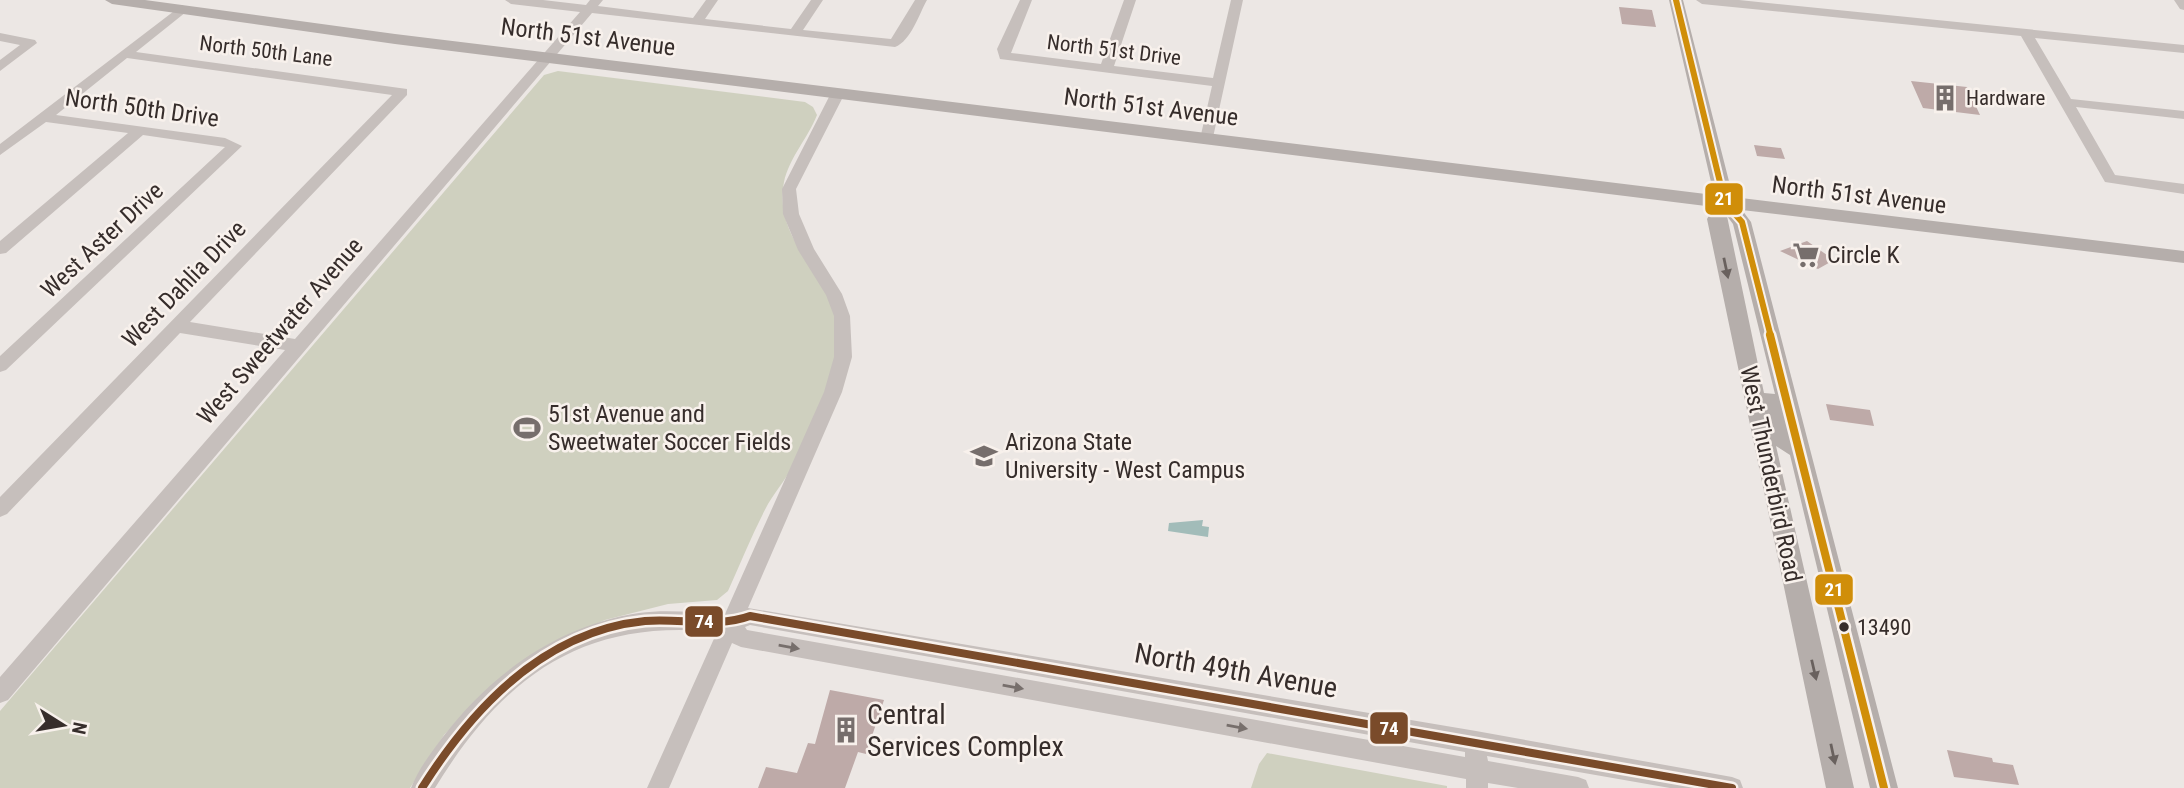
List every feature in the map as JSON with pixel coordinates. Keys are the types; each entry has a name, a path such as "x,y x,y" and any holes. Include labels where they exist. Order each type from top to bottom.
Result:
{"main road":[{"name":"North 51st Avenue","path":"112,0 1206,139 2184,257"},
{"name":"West Thunderbird Road","path":"1676,0 1725,203 1742,222 1884,788"},
{"name":"West Thunderbird Road","path":"1725,203 1716,219 1840,788"},
{"path":"1750,378 1766,391 1779,435 1787,444 1801,450"},
{"path":"1789,559 1829,565"}],"street":[{"path":"511,0 593,5 696,22 895,43 921,0"},
{"path":"696,22 712,0"},
{"path":"795,33 817,0"},
{"name":"North 51st Drive","path":"1026,0 1004,49 1005,56 1219,83"},
{"path":"1106,70 1130,0"},
{"path":"1206,139 1237,0"},
{"path":"1702,0 1755,3 2184,49"},
{"path":"2179,0 2184,6"},
{"name":"West Sweetwater Avenue","path":"0,693 593,5"},
{"path":"0,151 181,9"},
{"path":"2026,33 2110,178 2184,189"},
{"path":"0,37 30,43 0,67"},
{"name":"North 50th Lane","path":"124,54 402,92"},
{"name":"West Dahlia Drive","path":"0,509 8,490 177,326 402,92"},
{"path":"658,788 833,392 843,357 842,316 834,294 806,250 791,214 789,189 838,93"},
{"path":"2064,102 2184,115"},
{"name":"North 50th Drive","path":"43,117 225,142 234,146"},
{"path":"0,249 140,130"},
{"name":"West Aster Drive","path":"0,366 234,146"},
{"path":"177,326 299,346"},
{"name":"North 49th Avenue","path":"422,788 444,752 486,702 534,663 586,635 623,624 661,620 729,623 750,615 1732,788"},
{"path":"729,623 741,638 1477,779 1578,788"},
{"path":"1476,741 1477,779"}],"green space":[{"name":"51st Avenue and Sweetwater Soccer Fields","path":"558,71 805,102 813,107 817,115 786,173 783,204 787,224 795,242 827,295 834,313 836,349 818,414 790,471 768,504 728,591 717,600 668,604 605,620 558,640 467,710 444,735 410,788 0,788 0,711 544,75"},
{"path":"1267,753 1447,788 1251,788 1259,764"}],"water":[{"path":"1203,520 1202,526 1209,527 1208,537 1168,531 1169,523"}],"building":[{"path":"1619,7 1652,10 1656,27 1622,24"},
{"name":"Hardware","path":"1911,81 1967,87 1980,115 1923,108"},
{"path":"1754,145 1781,148 1785,159 1757,156"},
{"name":"Circle K","path":"1807,241 1834,260 1818,269 1780,251"},
{"path":"1826,404 1870,410 1874,426 1830,420"},
{"name":"Central Services Complex","path":"830,690 884,700 866,754 858,752 845,788 758,788 766,767 797,773 808,743 815,744"},
{"path":"1947,750 1992,758 1993,762 2013,765 2019,785 1954,777"}],"transit line":[{"name":"21","path":"1676,0 1725,203 1742,222 1884,788"},
{"name":"74","path":"422,788 461,730 485,704 511,680 571,641 604,629 639,622 692,620 730,623 750,616 1732,788"}],"place":[{"name":"Hardware","path":"1945,98"},
{"name":"Circle K","path":"1806,255"},
{"name":"51st Avenue and Sweetwater Soccer Fields","path":"527,428"},
{"name":"Arizona State University - West Campus","path":"984,456"},
{"name":"13490","path":"1844,627"},
{"name":"Central Services Complex","path":"846,730"}]}
